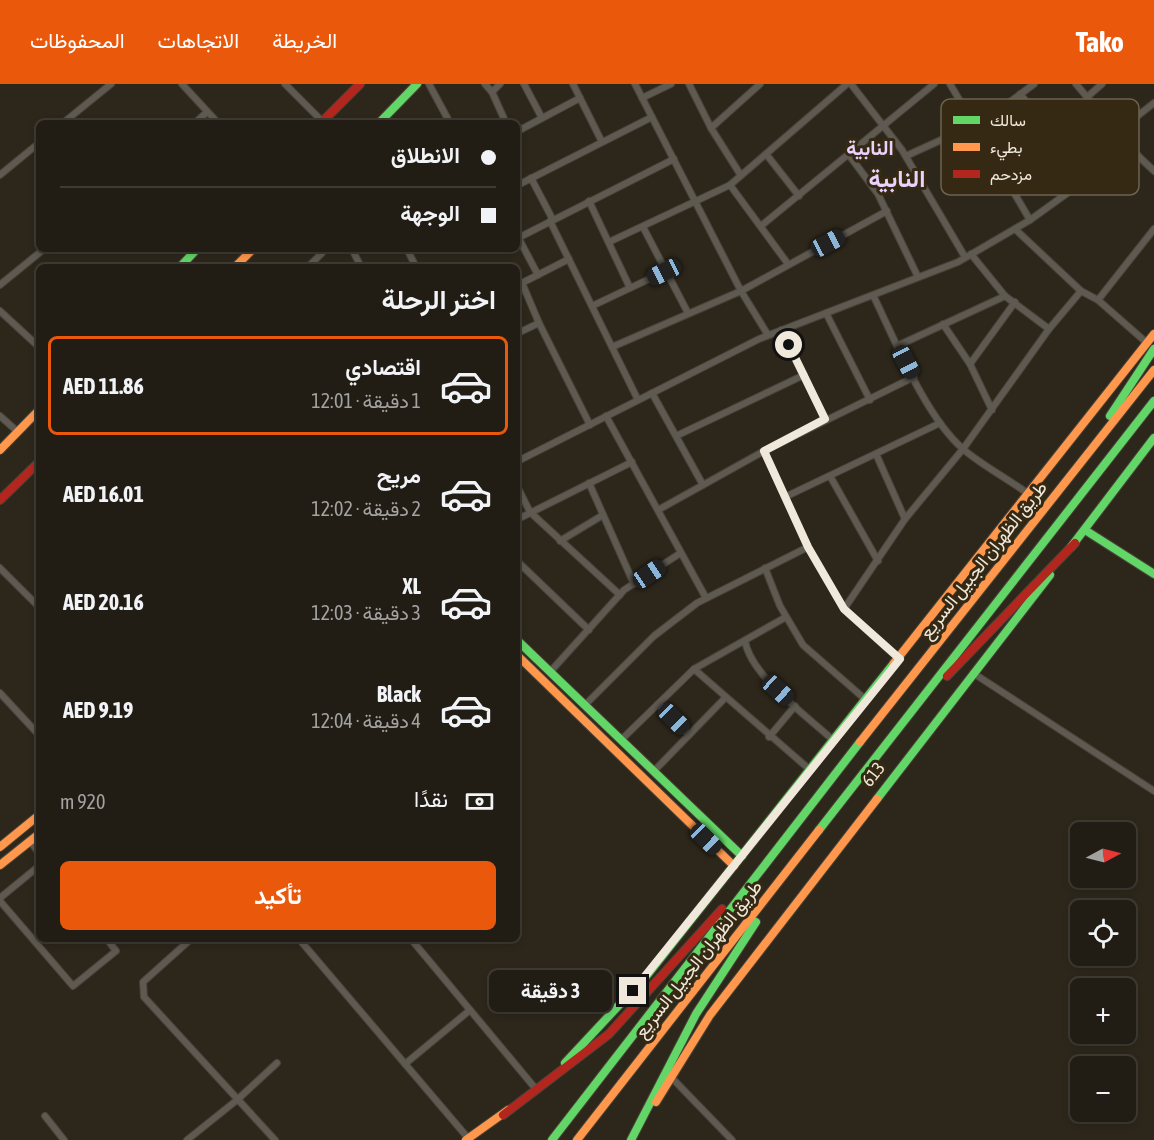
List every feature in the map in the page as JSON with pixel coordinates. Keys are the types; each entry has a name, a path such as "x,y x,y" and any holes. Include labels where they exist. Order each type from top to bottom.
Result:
{"main road":[{"path":"324,120 360,84"},
{"path":"382,120 417,84"},
{"path":"183,264 194,252"},
{"path":"238,264 250,252"},
{"path":"1069,478 1151,346 1154,334"},
{"path":"503,1114 589,1040 618,1008 900,659 1027,493 1151,346"},
{"name":"طريق الظهران الجبيل السريع","path":"552,1140 791,830 1154,370"},
{"name":"طريق الظهران الجبيل السريع","path":"577,1140 783,879 1154,400"},
{"path":"0,450 36,413"},
{"name":"613","path":"632,1140 710,1015 1154,438"},
{"path":"0,500 36,465"},
{"path":"1085,530 1154,574"},
{"path":"907,718 1075,543"},
{"path":"520,643 742,856"},
{"path":"520,658 734,866"},
{"path":"665,798 673,789"},
{"path":"0,847 36,817"},
{"path":"467,1139 609,1034 791,830"},
{"path":"0,866 36,837"},
{"path":"632,1140 696,1014 719,982 783,879"}],"street":[{"path":"67,120 111,84"},
{"path":"183,84 215,120"},
{"path":"285,84 320,120"},
{"path":"429,84 448,120"},
{"path":"485,84 492,92 505,120"},
{"path":"492,92 500,84"},
{"path":"524,84 542,118"},
{"path":"573,84 602,142"},
{"path":"635,84 696,199 741,291 768,335"},
{"path":"642,98 670,84"},
{"path":"689,84 711,128 740,174"},
{"path":"711,128 760,84"},
{"path":"609,242 730,184 849,84 906,156 968,255 1005,296 1049,329"},
{"path":"762,226 849,155 882,124 934,84"},
{"path":"950,84 959,99"},
{"path":"1013,99 1034,84"},
{"path":"1076,84 1087,97 1102,84"},
{"path":"1020,94 1024,99"},
{"path":"520,130 580,98"},
{"path":"1139,115 1154,103"},
{"path":"198,120 207,112"},
{"path":"520,184 652,117"},
{"path":"906,156 941,140"},
{"path":"0,175 36,145"},
{"path":"766,154 799,196"},
{"path":"849,155 878,194 918,277"},
{"path":"1139,157 1154,171"},
{"path":"520,237 674,159"},
{"path":"531,178 638,400"},
{"path":"730,184 788,264"},
{"path":"1016,195 1030,220"},
{"path":"520,460 768,335 918,277 968,255 1030,220 1064,195"},
{"path":"589,201 630,288"},
{"path":"612,347 741,291 887,211"},
{"path":"643,227 664,272 688,314"},
{"path":"1015,229 1081,291 1098,300 1151,346"},
{"path":"1098,300 1154,229"},
{"path":"520,242 538,275"},
{"path":"0,285 40,252"},
{"path":"311,264 323,252"},
{"path":"569,259 520,284 590,425"},
{"path":"592,306 664,272"},
{"path":"844,609 905,519 963,449 1049,329 1081,291"},
{"path":"873,295 897,346 940,423 963,449 1027,493"},
{"path":"897,346 1005,296"},
{"path":"970,364 1015,302"},
{"path":"0,311 36,344"},
{"path":"826,313 870,400"},
{"path":"520,332 539,324"},
{"path":"943,324 970,364 992,410"},
{"path":"781,330 825,419"},
{"path":"676,436 804,375"},
{"path":"658,510 825,419 870,400 914,377"},
{"path":"652,393 703,485"},
{"path":"0,416 18,432"},
{"path":"606,416 658,510 679,554 706,598"},
{"path":"785,497 940,423"},
{"path":"764,451 808,547 844,609 900,659"},
{"path":"876,454 905,519"},
{"path":"520,518 632,462"},
{"path":"830,476 878,561"},
{"path":"589,483 634,584"},
{"path":"520,492 530,512 620,595"},
{"path":"560,541 603,515"},
{"path":"585,705 654,636 706,598 808,547"},
{"path":"550,672 620,595 679,554"},
{"path":"520,564 589,630"},
{"path":"0,568 36,604"},
{"path":"765,568 786,617 803,645 866,700"},
{"path":"621,740 694,669 786,617"},
{"path":"745,641 747,652 778,690 833,740"},
{"path":"694,669 769,737 809,769"},
{"path":"973,673 1154,791"},
{"path":"0,693 36,732"},
{"path":"654,771 726,697"},
{"path":"658,704 689,735"},
{"path":"769,737 795,706"},
{"path":"30,842 36,849"},
{"path":"36,869 0,899 36,942"},
{"path":"36,942 73,986 116,951 109,942"},
{"path":"187,942 150,974 143,982 141,989 150,1006 275,1140"},
{"path":"302,942 467,1139"},
{"path":"413,942 535,1088"},
{"path":"405,1064 470,1010"},
{"path":"186,1140 237,1100 277,1063"},
{"path":"671,1077 732,1140"},
{"path":"45,1116 64,1140"}],"traffic: fast":[{"path":"382,120 417,84"},
{"path":"183,264 194,252"},
{"path":"1110,416 1154,349"},
{"path":"819,830 1154,401"},
{"path":"1071,547 1154,438"},
{"path":"1085,530 1154,574"},
{"path":"877,799 1050,575"},
{"path":"520,643 742,856"},
{"path":"565,1063 648,974 894,663"},
{"path":"552,1140 860,742"},
{"path":"631,1140 696,1014 756,922"}],"traffic: slow":[{"path":"238,264 250,252"},
{"path":"894,663 1154,334"},
{"path":"860,742 1154,370"},
{"path":"0,450 36,413"},
{"path":"520,658 734,866"},
{"path":"656,1102 710,1015 877,799"},
{"path":"0,847 36,817"},
{"path":"577,1140 819,830"},
{"path":"0,865 36,836"},
{"path":"466,1140 508,1110"}],"traffic: jam":[{"path":"324,120 360,84"},
{"path":"0,500 36,465"},
{"path":"947,676 1075,543"},
{"path":"503,1115 609,1034 722,909"}],"district":[{"name":"النابية","path":"870,147"},
{"name":"النابية","path":"897,178"}],"route":[{"path":"633,991 809,769 900,659 844,609 808,547 764,451 825,419 789,345"}]}
